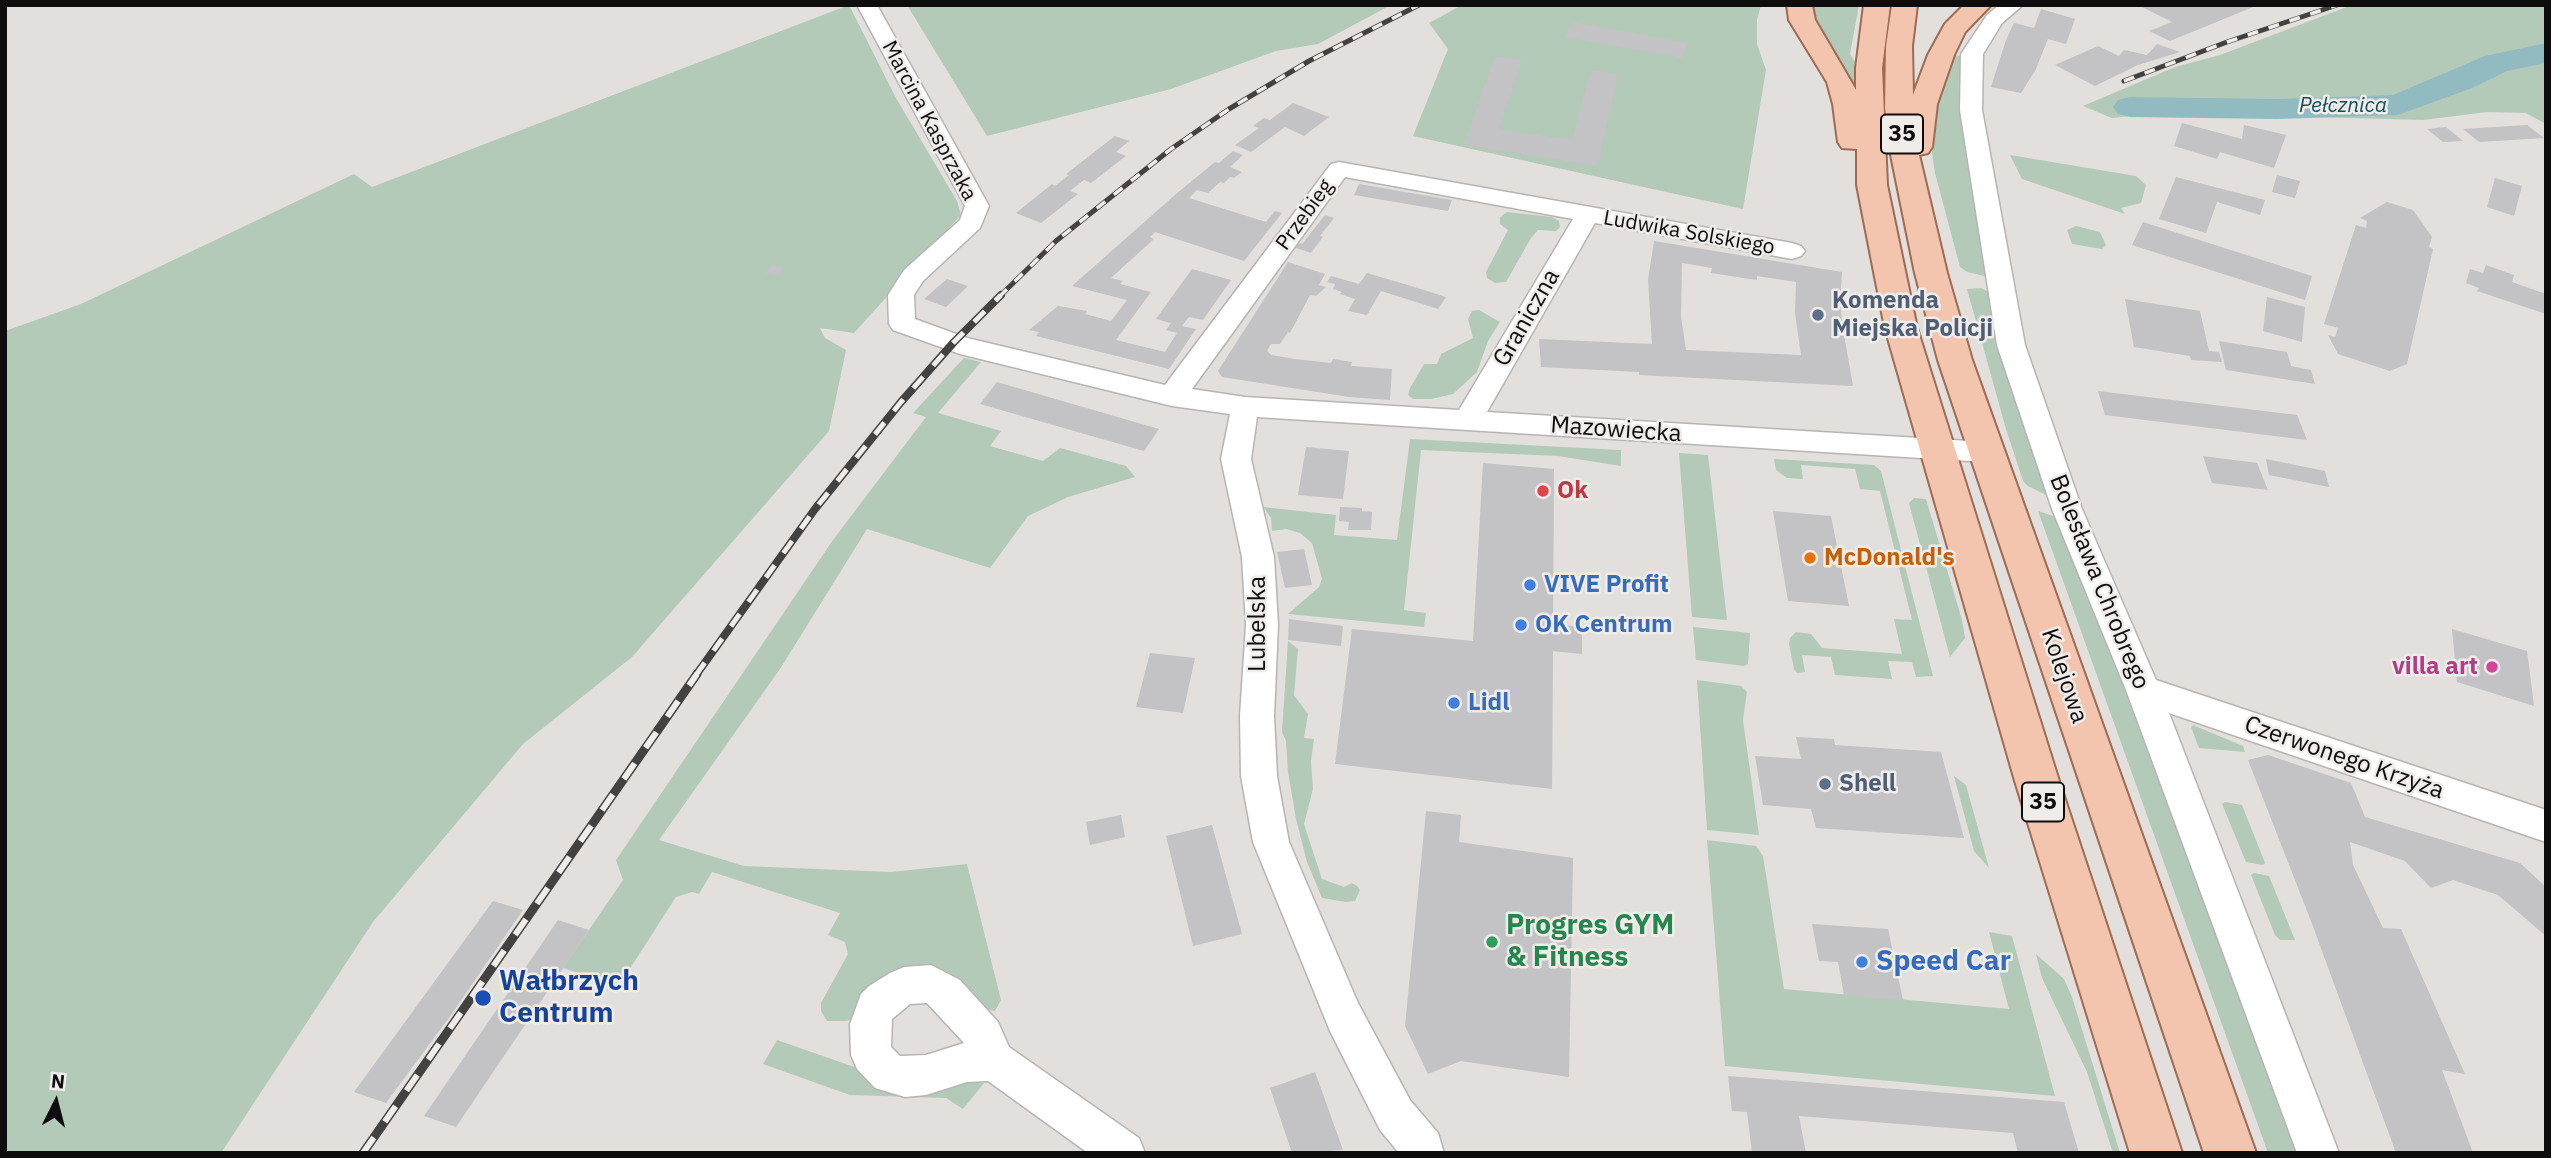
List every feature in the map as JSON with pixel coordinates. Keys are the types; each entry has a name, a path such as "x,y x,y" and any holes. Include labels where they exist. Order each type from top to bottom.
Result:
{"main road":[{"path":"1799,5 1802,20 1840,82 1847,104 1849,135 1872,185"},
{"name":"35","path":"1877,5 1869,68 1872,185 1901,328 2093,962 2156,1153"},
{"name":"35","path":"1905,5 1899,46 1899,108 1905,155 1915,195"},
{"path":"1915,195 1923,104 1954,29 1979,5"},
{"name":"Kolejowa","path":"1915,195 1934,285 1955,360 2230,1153"}],"street":[{"name":"Marcina Kasprzaka","path":"867,5 977,206 971,223 913,276 901,295 902,324 954,342 1172,396"},
{"name":"Bolesława Chrobrego","path":"2012,5 1994,19 1972,54 1971,110 1998,282 2011,345 2067,509 2143,690 2318,1153"},
{"name":"Przebieg","path":"1172,396 1339,169 1587,215"},
{"name":"Ludwika Solskiego","path":"1587,215 1792,251"},
{"name":"Graniczna","path":"1467,421 1587,215"},
{"path":"1172,396 1245,407"},
{"name":"Mazowiecka","path":"1245,407 1986,452"},
{"name":"Lubelska","path":"1245,407 1236,459 1241,491 1258,557 1262,625 1257,716 1259,764 1271,842 1344,1017 1398,1134 1423,1153"},
{"name":"Czerwonego Krzyża","path":"2143,690 2546,827"},
{"path":"994,1061 1124,1153"}],"green space":[{"path":"849,5 896,98 957,201 961,215 854,333 820,328 825,338 846,350 829,431 632,657 523,744 373,922 221,1153 5,1153 5,331 81,304 354,174 372,187"},
{"path":"907,5 1391,5 1318,44 1276,51 1171,89 987,136"},
{"path":"1462,5 1761,5 1757,20 1757,44 1766,70 1743,209 1413,136 1448,49 1429,23"},
{"path":"1813,5 1859,5 1850,54 1855,62 1855,92 1819,27"},
{"path":"2352,5 2546,5 2546,124 2526,113 2487,112 2423,120 2161,113 2112,118 2083,106 2175,67 2220,55"},
{"path":"1954,55 1967,57 1989,275 1984,276 1967,272 1960,267 1935,173 1930,139 1931,113"},
{"path":"2010,155 2136,176 2146,185 2141,203 2121,208 2125,214 2022,179"},
{"path":"1507,212 1552,217 1559,221 1560,227 1556,231 1538,230 1506,282 1495,283 1487,278 1486,272 1508,230 1500,224 1500,217"},
{"path":"2076,226 2100,232 2106,245 2102,249 2072,244 2067,230"},
{"path":"1981,288 1991,293 2050,497 2023,481 1967,289"},
{"path":"1479,310 1500,322 1488,341 1477,372 1453,394 1431,399 1413,399 1408,395 1410,388 1424,364 1437,364 1441,354 1473,338 1468,319 1472,311"},
{"path":"964,358 981,362 938,413 1001,431 990,446 1043,461 1060,448 1126,466 1135,477 1068,497 1028,516 990,568 867,529 780,669 659,840 744,866 891,872 967,864 1001,1000 995,1011 967,1004 945,973 847,1021 827,1021 821,1011 821,1003 848,954 845,942 828,935 840,913 712,872 699,894 692,892 676,897 617,985 563,968 623,880 616,860 833,540 926,417 913,413"},
{"path":"1410,439 1621,450 1621,466 1558,456 1421,450 1404,610 1426,613 1424,627 1288,614 1319,587 1322,579 1312,543 1300,533 1286,529 1272,531 1271,518 1263,507 1336,515 1334,535 1397,540"},
{"path":"1679,453 1708,455 1727,620 1692,617"},
{"path":"1774,459 1874,465 1881,471 1933,676 1916,677 1912,662 1888,661 1892,679 1835,675 1831,657 1802,655 1805,672 1797,673 1794,669 1789,644 1790,638 1796,632 1811,634 1822,648 1902,654 1894,619 1912,620 1880,491 1860,489 1855,469 1801,465 1803,479 1787,478 1776,470"},
{"path":"1914,498 1926,499 1962,620 1965,638 1950,657 1909,503"},
{"path":"2038,511 2059,518 2301,1153 2268,1153"},
{"path":"1693,627 1750,633 1748,664 1744,666 1696,660"},
{"path":"1288,641 1298,649 1294,695 1308,714 1304,738 1314,739 1311,761 1313,789 1304,824 1322,879 1344,887 1352,883 1357,886 1360,890 1355,901 1322,898 1307,862 1296,819 1286,741 1282,732"},
{"path":"1697,680 1741,686 1747,692 1743,720 1759,835 1707,830"},
{"path":"2193,725 2243,746 2245,752 2199,748 2191,727"},
{"path":"1954,776 1966,785 1989,868 1974,851"},
{"path":"2225,802 2242,805 2265,863 2263,865 2246,862 2222,804"},
{"path":"1707,840 1756,846 1763,856 1784,989 2009,1009 1989,932 2012,936 2055,1096 1725,1066"},
{"path":"2254,873 2269,876 2295,940 2280,940 2275,935 2251,875"},
{"path":"2036,954 2064,979 2072,997 2120,1153 2113,1153 2087,1072 2042,978"},
{"path":"777,1040 863,1070 984,1083 963,1109 946,1098 850,1095 763,1064"}],"building":[{"path":"2138,5 2258,5 2170,41 2149,31 2172,22"},
{"path":"2041,9 2075,19 2066,44 2048,39 2035,71 2021,93 1991,87 2014,23 2034,28"},
{"path":"1573,22 1688,43 1682,58 1565,37"},
{"path":"2157,44 2180,52 2138,65 2095,86 2055,65 2098,46 2119,56 2124,50 2147,55"},
{"path":"1495,56 1522,60 1499,129 1572,140 1591,70 1618,74 1598,166 1464,145"},
{"path":"1293,103 1329,117 1304,136 1285,127 1251,152 1235,145 1259,128 1253,126 1264,118 1270,120"},
{"path":"2182,123 2242,139 2244,125 2286,135 2274,168 2220,152 2217,159 2174,146"},
{"path":"2527,125 2544,138 2479,142 2463,129"},
{"path":"2446,127 2463,141 2443,142 2427,129"},
{"path":"1115,136 1129,141 1116,152 1126,156 1091,183 1084,180 1070,191 1078,194 1041,223 1016,213 1052,184 1055,186 1069,175 1066,174"},
{"path":"1233,151 1243,155 1230,167 1242,172 1224,183 1220,182 1208,193 1197,190 1189,198 1266,222 1275,211 1282,213 1244,261 1155,232 1150,237 1154,239 1111,278 1123,281 1120,284 1151,292 1116,340 1165,352 1177,333 1166,330 1171,323 1156,319 1192,269 1231,280 1203,320 1189,317 1182,326 1196,329 1169,369 1036,336 1039,332 1029,330 1058,306 1087,311 1085,314 1111,321 1127,300 1072,286 1176,194"},
{"path":"2277,175 2300,181 2295,198 2272,192"},
{"path":"2176,177 2265,200 2260,215 2217,202 2206,233 2159,219"},
{"path":"2495,178 2522,186 2514,216 2487,207"},
{"path":"1359,184 1452,200 1448,211 1354,195"},
{"path":"2387,202 2413,210 2432,237 2429,247 2433,249 2407,364 2390,371 2338,354 2328,335 2335,337 2338,328 2324,324 2356,225 2366,228 2367,221 2360,218"},
{"path":"1325,215 1334,218 1311,253 1293,247 1297,242 1302,244"},
{"path":"2143,222 2312,276 2305,300 2132,245"},
{"name":"Komenda Miejska Policji","path":"1654,241 1842,272 1840,303 1853,386 1541,367 1539,339 1652,344 1648,280","holes":["1682,263 1712,268 1711,273 1757,280 1757,276 1796,282 1795,313 1801,355 1686,350 1681,317"]},
{"path":"1288,262 1325,274 1319,285 1326,287 1316,296 1310,295 1290,333 1288,332 1280,344 1271,344 1267,351 1271,355 1295,359 1331,363 1333,359 1352,362 1351,366 1392,369 1390,400 1349,397 1222,377 1218,371"},
{"path":"772,265 784,268 777,276 764,274"},
{"path":"2486,265 2514,275 2512,282 2546,294 2546,314 2477,291 2479,288 2466,283 2470,269 2483,273"},
{"path":"1367,273 1446,297 1438,309 1381,291 1367,315 1348,311 1355,299 1340,294 1342,292 1333,289 1335,284 1327,282 1331,276 1359,284"},
{"path":"947,279 968,286 946,307 924,299"},
{"path":"2267,297 2305,307 2302,342 2263,331"},
{"path":"2125,299 2200,311 2209,351 2219,352 2222,362 2191,360 2190,356 2134,347"},
{"path":"2219,341 2287,352 2291,366 2311,370 2315,384 2226,370"},
{"path":"997,382 1159,429 1144,451 980,404"},
{"path":"2098,391 2297,415 2307,440 2105,415"},
{"path":"1306,447 1349,451 1343,499 1298,495"},
{"path":"2203,456 2257,463 2268,490 2212,483"},
{"path":"2266,459 2325,471 2329,487 2269,475"},
{"name":"OK Centrum","path":"1483,463 1554,469 1553,624 1582,627 1582,654 1553,651 1552,789 1335,764 1352,629 1473,641"},
{"path":"1340,507 1362,508 1362,511 1372,512 1371,530 1348,530 1349,522 1339,521"},
{"name":"McDonald's","path":"1773,511 1831,516 1849,606 1788,601"},
{"path":"1304,549 1312,585 1285,588 1277,552"},
{"path":"1289,619 1343,626 1341,646 1288,640"},
{"name":"villa art","path":"2452,629 2527,651 2534,706 2457,682"},
{"path":"1150,653 1195,658 1183,713 1136,707"},
{"path":"1796,737 1834,739 1835,745 1941,752 1964,838 1816,828 1811,809 1763,805 1755,756 1801,759"},
{"path":"2268,755 2351,783 2365,817 2520,863 2546,887 2546,936 2498,895 2453,880 2431,888 2405,861 2350,842 2353,865 2383,928 2401,929 2465,1074 2442,1070 2473,1153 2396,1153 2311,921 2248,760"},
{"name":"Progres GYM & Fitness","path":"1426,811 1461,815 1459,842 1573,858 1569,1077 1461,1061 1428,1074 1405,1026"},
{"path":"1121,815 1125,837 1090,845 1086,822"},
{"path":"1212,825 1242,934 1193,946 1166,836"},
{"path":"493,901 523,910 451,1015 386,1103 354,1092"},
{"path":"558,920 589,930 456,1127 424,1116"},
{"name":"Speed Car","path":"1812,924 1888,929 1903,1000 1844,995 1838,962 1819,961"},
{"path":"1315,1072 1343,1150 1292,1153 1270,1088"},
{"path":"1728,1076 2064,1102 2079,1153 2018,1153 2013,1133 1799,1116 1806,1153 1752,1153 1747,1112 1732,1111"}],"waterway":[{"name":"Pełcznica","path":"2130,107 2277,109 2398,105 2460,81 2497,63 2546,53"}],"railway":[{"path":"999,297 1056,241 1171,149 1229,109 1309,61 1419,5"},
{"path":"2124,81 2227,42 2337,5"},
{"path":"696,675 815,509 901,402 954,342 999,297"},
{"path":"363,1153 697,674"}],"place":[{"name":"Komenda Miejska Policji","path":"1818,315"},
{"name":"Ok","path":"1543,491"},
{"name":"McDonald's","path":"1810,558"},
{"name":"VIVE Profit","path":"1530,585"},
{"name":"OK Centrum","path":"1521,625"},
{"name":"villa art","path":"2492,667"},
{"name":"Lidl","path":"1454,703"},
{"name":"Shell","path":"1825,784"},
{"name":"Progres GYM & Fitness","path":"1492,942"},
{"name":"Speed Car","path":"1862,962"},
{"name":"Wałbrzych Centrum","path":"483,998"}]}
